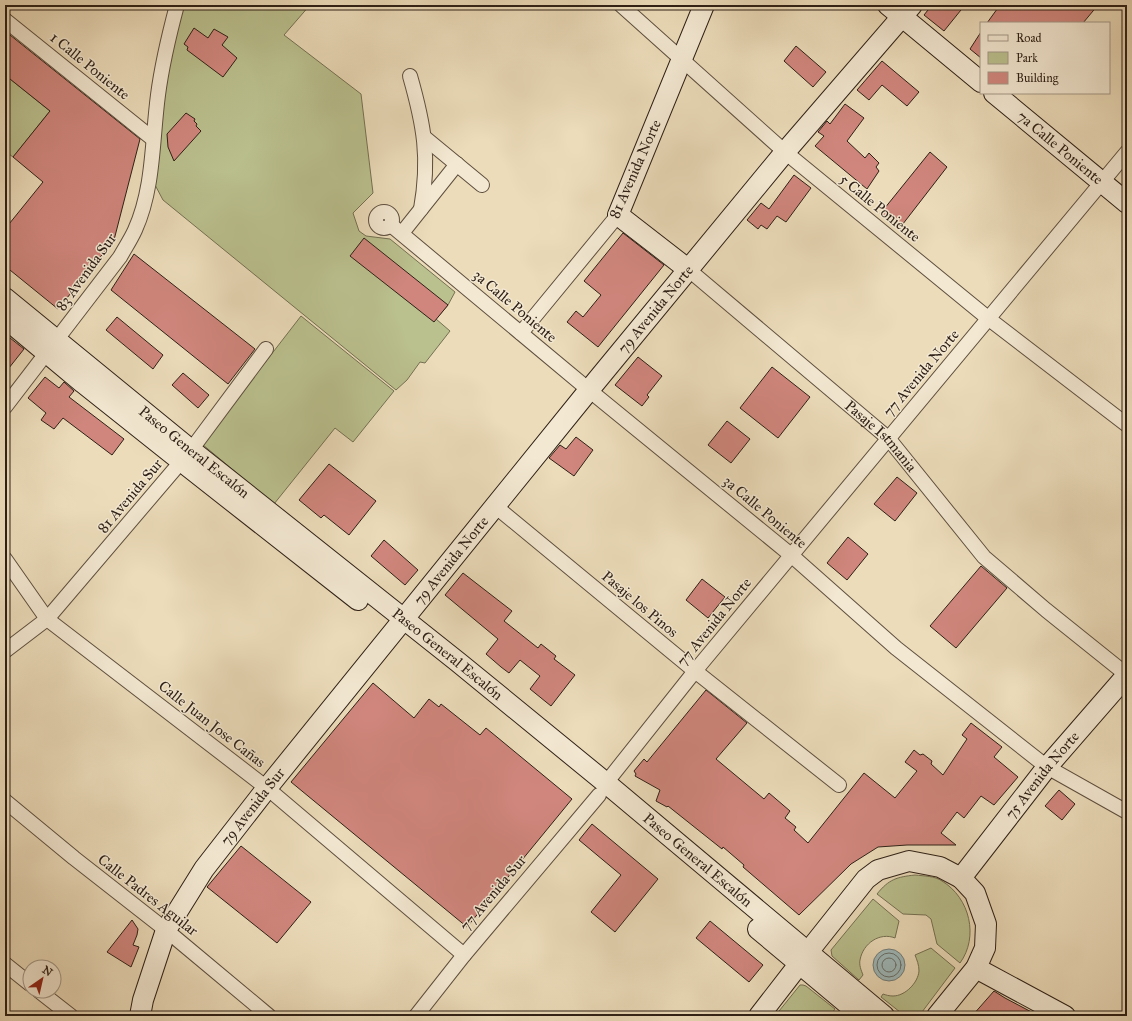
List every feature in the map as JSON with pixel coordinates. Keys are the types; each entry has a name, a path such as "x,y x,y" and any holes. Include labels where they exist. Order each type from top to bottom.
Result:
{"main road":[{"name":"81 Avenida Norte","path":"618,215 704,5"},
{"path":"901,9 980,81"},
{"name":"79 Avenida Norte","path":"400,624 589,390 689,270 901,9"},
{"name":"7a Calle Poniente","path":"995,94 1127,203"},
{"name":"Pasaje Istmania","path":"618,215 689,270"},
{"name":"Paseo General Escalón","path":"5,298 52,346 83,383 186,456 400,624 603,789 804,958 884,1016"},
{"name":"Paseo General Escalón","path":"5,318 52,346"},
{"name":"79 Avenida Sur","path":"140,1016 143,1000 166,930 204,869 267,788 400,624"},
{"name":"75 Avenida Norte","path":"961,878 1047,767 1127,675"},
{"path":"759,1016 866,879 878,870 909,861 940,867 961,878 975,893 986,924 985,948 976,968 937,1016"},
{"name":"Paseo General Escalón","path":"804,958 862,1016"},
{"path":"976,968 1065,1016"}],"street":[{"name":"83 Avenida Sur","path":"5,407 120,257 135,230 145,201 151,172 153,139 164,55 177,5"},
{"name":"5 Calle Poniente","path":"620,5 785,152 988,319 1127,425"},
{"name":"1 Calle Poniente","path":"5,20 153,139"},
{"path":"410,76 424,138 426,172 421,209"},
{"path":"424,138 482,185"},
{"name":"77 Avenida Norte","path":"603,789 695,671 1127,152"},
{"path":"402,234 457,164"},
{"name":"81 Avenida Norte","path":"521,333 618,215"},
{"name":"3a Calle Poniente","path":"391,225 589,390 791,555 896,648 1047,767 1127,812"},
{"name":"Pasaje Istmania","path":"689,270 888,438 984,557 1046,610 1127,675"},
{"name":"81 Avenida Sur","path":"5,651 47,619 186,456 266,349"},
{"name":"Pasaje los Pinos","path":"496,506 695,671 839,784"},
{"name":"Calle Juan Jose Cañas","path":"5,559 47,619 267,788 464,955"},
{"name":"77 Avenida Sur","path":"416,1016 464,955 603,789"},
{"name":"Calle Padres Aguilar","path":"5,801 74,858 166,930 269,1016"},
{"path":"5,964 22,978"},
{"path":"49,999 71,1016"}],"green space":[{"path":"181,5 310,5 284,35 361,94 373,193 353,213 359,231 366,236 390,239 455,292 448,305 436,319 450,331 425,363 420,362 407,380 396,390 163,200 154,183 167,57"},
{"path":"5,75 50,111 13,157 5,151"},
{"path":"301,316 394,391 353,442 335,428 274,504 202,444"},
{"path":"915,875 939,879 952,888 965,908 969,919 969,942 966,953 960,963 937,944 931,919 926,915 903,914 877,894 885,885 894,880"},
{"path":"873,899 899,921 895,938 878,938 868,944 862,954 860,962 860,968 863,975 859,980 832,956 831,950"},
{"path":"931,948 955,968 919,1016 905,1016 881,997 883,994 893,996 902,994 910,988 916,980 919,971 915,955"},
{"path":"800,985 806,986 835,1009 832,1013 822,1012 812,1016 775,1016"}],"water":[{"path":"889,949 895,950 902,956 905,965 904,971 898,978 889,981 883,980 876,974 873,965 874,959 880,952"}],"building":[{"path":"932,5 965,5 944,31 924,15"},
{"path":"1000,5 1098,5 1084,22 988,22"},
{"path":"194,28 208,38 214,29 228,37 222,45 237,58 223,77 187,50 188,47 184,44"},
{"path":"5,31 140,139 114,240 58,309 5,266 5,229 43,182 13,157 50,111 5,75"},
{"path":"980,34 980,57 970,49"},
{"path":"796,46 826,72 813,87 784,61"},
{"path":"882,61 919,92 907,106 882,85 869,100 857,90"},
{"path":"845,104 864,118 847,141 865,158 869,153 879,163 876,167 879,171 867,189 815,146 824,136 818,132 827,121 830,124"},
{"path":"186,113 195,119 194,121 197,124 196,126 201,131 174,161 168,147 167,134"},
{"path":"930,152 947,167 899,229 880,214"},
{"path":"794,175 811,188 786,222 777,216 767,229 761,225 758,229 747,220 761,203 769,209"},
{"path":"623,233 664,265 598,347 567,322 576,311 583,317 601,295 584,281"},
{"path":"364,238 448,305 434,322 350,256"},
{"path":"134,254 255,349 228,384 111,290"},
{"path":"117,317 163,355 153,369 106,330"},
{"path":"5,334 24,349 5,373"},
{"path":"638,357 662,376 647,395 649,397 642,406 615,385"},
{"path":"772,367 810,397 778,438 740,408"},
{"path":"183,373 209,395 198,408 172,385"},
{"path":"45,377 59,388 64,382 74,391 69,397 124,439 112,455 63,418 54,429 41,420 46,413 28,398"},
{"path":"727,421 750,439 731,463 708,445"},
{"path":"576,437 593,450 574,476 549,458 560,445 566,449"},
{"path":"329,464 376,501 349,535 324,515 321,518 299,500"},
{"path":"897,477 917,493 895,521 874,504"},
{"path":"848,537 868,554 847,580 827,563"},
{"path":"384,540 418,570 405,585 371,556"},
{"path":"981,566 1007,588 956,648 930,626"},
{"path":"463,573 512,611 504,621 538,648 541,644 556,656 554,659 575,675 551,706 530,689 540,676 520,660 509,673 501,667 486,654 498,639 445,595"},
{"path":"702,579 725,597 708,618 686,600"},
{"path":"373,683 414,718 429,699 439,707 441,704 480,735 486,728 572,799 467,927 291,782"},
{"path":"706,690 747,723 716,759 764,799 769,793 790,811 785,818 796,827 794,830 808,843 864,773 895,798 917,771 905,762 914,750 920,755 923,754 932,761 931,764 943,775 967,739 962,735 971,723 1002,747 994,757 1018,777 994,805 981,796 964,818 957,812 941,833 956,845 907,845 878,847 851,864 799,915 743,867 744,865 723,847 722,849 668,806 667,807 656,801 660,790 635,776 636,774 634,771 644,759 647,762"},
{"path":"1059,790 1075,804 1062,820 1045,806"},
{"path":"592,824 658,879 615,932 591,912 621,875 579,840"},
{"path":"241,846 311,902 277,943 207,887"},
{"path":"132,920 138,929 133,945 139,947 131,967 107,952"},
{"path":"710,921 763,965 749,982 696,938"},
{"path":"994,991 1005,998 1039,1016 972,1016"}]}
